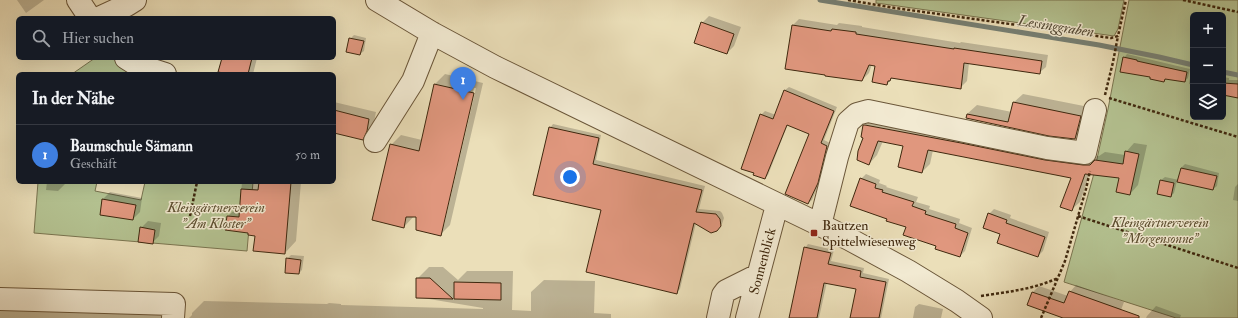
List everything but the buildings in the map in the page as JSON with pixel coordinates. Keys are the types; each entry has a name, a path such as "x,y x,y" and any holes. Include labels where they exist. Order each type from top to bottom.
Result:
{"street":[{"path":"78,0 89,16"},
{"path":"103,16 128,5 135,0"},
{"path":"377,0 416,13 432,33 499,58 908,271 973,312"},
{"path":"374,141 413,81 432,33"},
{"path":"129,60 138,65 159,72"},
{"path":"820,225 837,157 848,122 857,114 868,111 1047,148 1085,154 1100,104"},
{"name":"Sonnenblick","path":"747,318 777,204"},
{"path":"718,318 723,295 726,291 758,275"},
{"path":"0,299 174,304 173,318"}],"path":[{"path":"848,0 1111,38 1118,36"},
{"path":"1100,104 1113,62 1126,0"},
{"path":"1183,0 1238,12"},
{"path":"1116,100 1238,138"},
{"path":"1041,318 1065,261 1086,189 1091,166"},
{"path":"190,216 197,184"},
{"path":"1078,216 1238,268"},
{"path":"973,312 977,296 1044,285 1058,278"}],"green space":[{"path":"876,0 1124,0 1118,29 1114,36 876,3"},
{"name":"Kleingärtnerverein \"Morgensonne\"","path":"1129,0 1238,0 1238,318 1176,318 1064,282 1093,177"},
{"path":"92,60 123,60 133,66 128,72 75,72"},
{"name":"Kleingärtnerverein \"Am Kloster\"","path":"38,184 97,184 95,191 141,200 145,184 253,184 247,251 34,233"}],"waterway":[{"name":"Lessinggraben","path":"820,0 1099,45 1190,64"},
{"name":"Lessinggraben","path":"1226,73 1238,75"}],"place":[{"name":"Baumschule Sämann","path":"463,100"},
{"name":"Bautzen Spittelwiesenweg","path":"814,233"}]}
